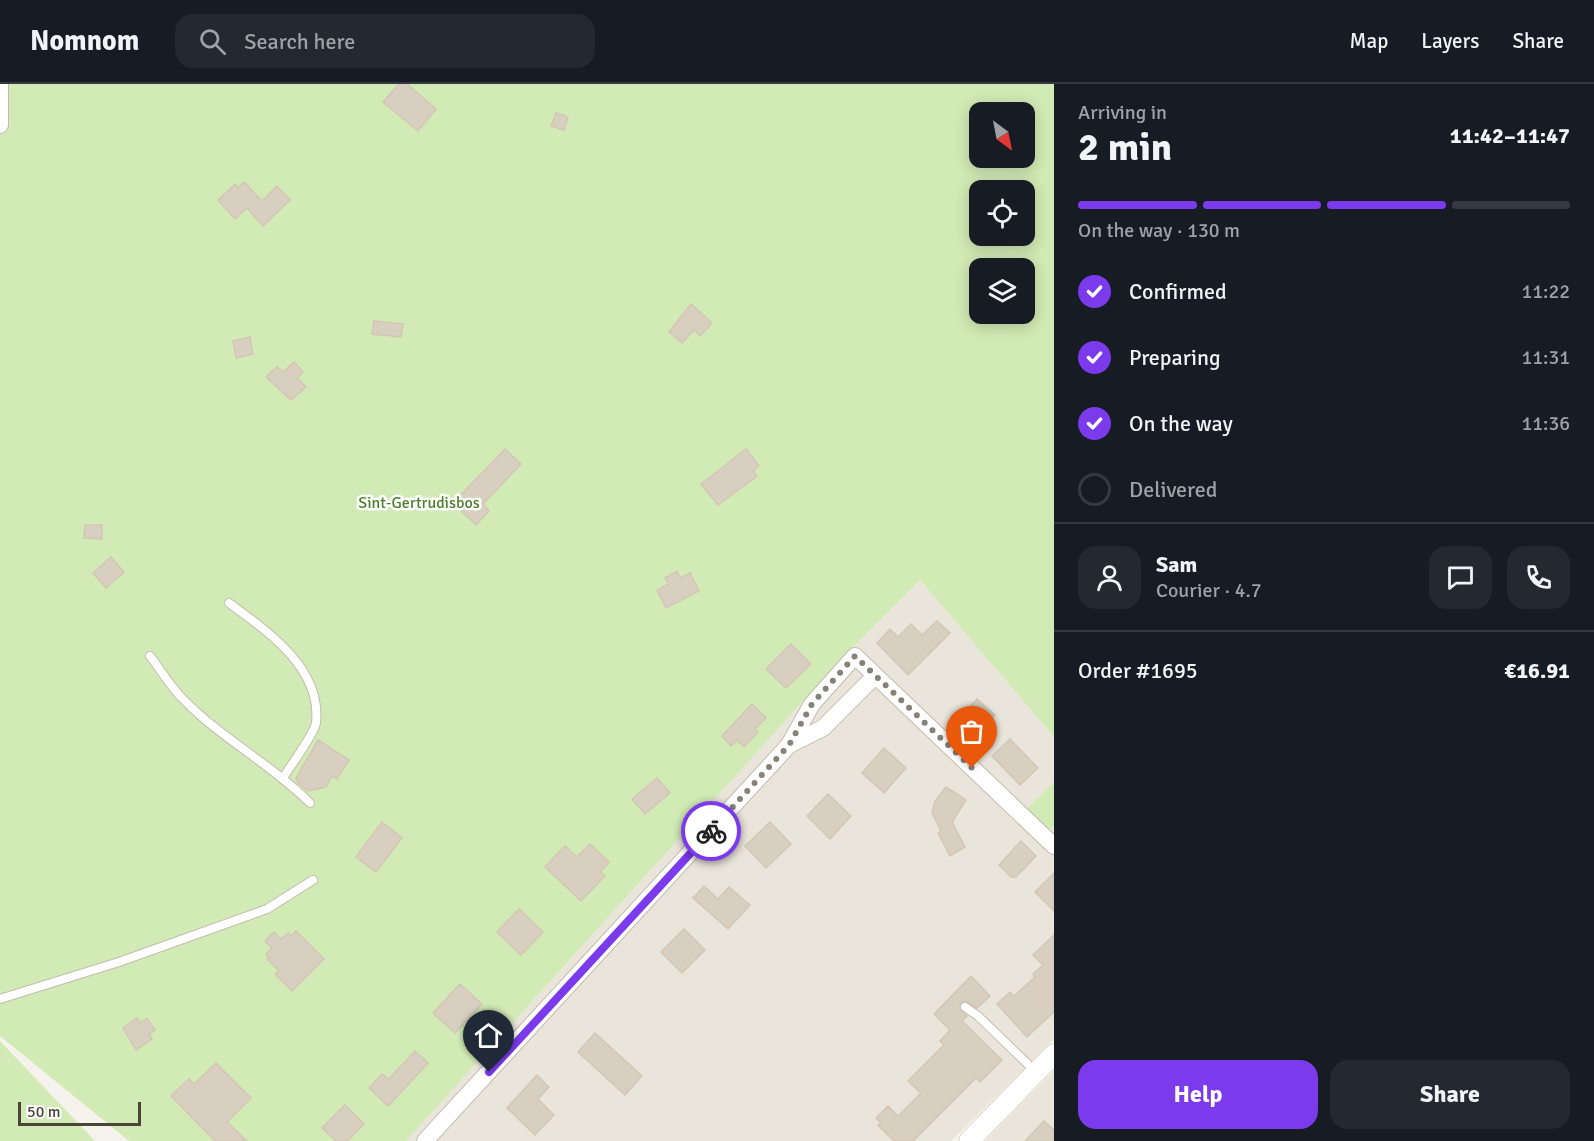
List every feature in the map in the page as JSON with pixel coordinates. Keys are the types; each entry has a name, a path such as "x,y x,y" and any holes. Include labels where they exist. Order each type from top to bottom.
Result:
{"street":[{"path":"0,84 0,126"},
{"path":"425,1141 789,745 812,704 855,656 1054,846"},
{"path":"789,745 823,728 875,676"},
{"path":"969,1141 1054,1054"}],"lane":[{"path":"229,603 274,636 312,687 316,725 283,778"},
{"path":"150,656 183,700 216,729 283,778 310,802"},
{"path":"0,999 119,962 267,909 313,880"},
{"path":"965,1007 978,1016 1036,1072"}],"shaded area":[{"path":"920,580 1054,737 1054,782 1026,809 1049,831 1054,826 1054,1039 951,1141 406,1141 842,658"},
{"path":"1054,1071 1054,1141 985,1141 1013,1112"}],"green space":[{"name":"Sint-Gertrudisbos","path":"0,84 1054,84 1054,737 920,580 842,658 406,1141 129,1141 0,1036"},
{"path":"1054,782 1054,826 1049,831 1026,809"},
{"path":"0,1041 95,1141 0,1141"}],"building":[{"path":"399,84 407,84 436,109 418,131 383,102"},
{"path":"556,113 568,117 564,130 551,126"},
{"path":"244,182 262,201 277,186 290,200 263,226 247,208 235,219 218,200 235,184 238,188"},
{"path":"691,304 712,323 700,336 694,330 682,343 669,332"},
{"path":"374,321 403,324 401,337 372,334"},
{"path":"250,337 253,354 236,358 233,341"},
{"path":"294,362 303,372 297,378 306,387 291,400 266,377 277,367 283,372"},
{"path":"505,449 521,464 483,504 489,511 476,525 453,503"},
{"path":"746,449 759,466 753,471 757,476 718,505 701,484"},
{"path":"85,525 102,525 102,539 84,538"},
{"path":"111,557 124,572 106,588 93,573"},
{"path":"677,571 680,578 690,573 699,591 666,608 657,590 669,584 665,578"},
{"path":"937,621 950,633 908,675 877,643 890,629 898,637 911,624 922,635"},
{"path":"791,644 811,664 786,688 766,669"},
{"path":"977,699 995,715 975,737 957,720"},
{"path":"752,704 766,718 755,729 758,732 744,747 737,740 731,746 722,736"},
{"path":"1010,739 1038,768 1020,785 992,756"},
{"path":"318,740 349,760 337,779 332,776 326,787 308,791 298,783 296,778"},
{"path":"884,748 906,768 884,793 862,773"},
{"path":"657,778 670,793 645,814 632,799"},
{"path":"946,787 966,800 952,822 965,847 950,856 938,833 941,831 932,813 935,801"},
{"path":"828,794 851,816 830,839 807,816"},
{"path":"382,822 402,838 376,872 356,857"},
{"path":"770,822 791,844 766,868 745,846"},
{"path":"1021,841 1036,856 1016,877 1011,877 999,865"},
{"path":"590,844 609,862 600,872 605,876 581,901 545,867 565,846 577,857"},
{"path":"1054,873 1054,911 1035,892"},
{"path":"704,886 718,899 729,887 750,905 728,929 693,898"},
{"path":"519,909 543,932 521,955 497,932"},
{"path":"684,929 705,950 682,973 661,952"},
{"path":"296,931 324,959 292,991 275,974 279,971 267,959 269,958 266,954 272,948 265,941 274,932 281,939 288,933 291,936"},
{"path":"1054,935 1054,1012 1027,1037 997,1004 1010,992 1014,996 1035,977 1033,974 1043,965 1033,955"},
{"path":"971,976 990,996 977,1008 966,1001 960,1003 960,1010 967,1016 962,1021 1002,1060 980,1082 976,1078 913,1141 894,1141 878,1125 881,1123 876,1118 888,1106 898,1116 921,1093 908,1081 944,1045 940,1041 950,1030 934,1014"},
{"path":"460,984 482,1004 455,1033 433,1013"},
{"path":"137,1018 140,1023 147,1018 155,1030 149,1034 152,1039 136,1050 123,1028"},
{"path":"595,1033 642,1076 625,1095 578,1052"},
{"path":"415,1051 428,1063 388,1106 369,1088 382,1074 389,1079"},
{"path":"216,1063 251,1098 227,1122 247,1141 215,1141 171,1096 189,1079 194,1084"},
{"path":"537,1075 549,1087 538,1099 554,1115 535,1135 507,1108"},
{"path":"345,1105 364,1124 347,1141 336,1141 322,1128"},
{"path":"1044,1121 1054,1130 1054,1141 1025,1141"}],"way so far":[{"path":"711,831 789,745 812,704 855,656 972,768"}],"route":[{"path":"489,1072 711,831"}]}
